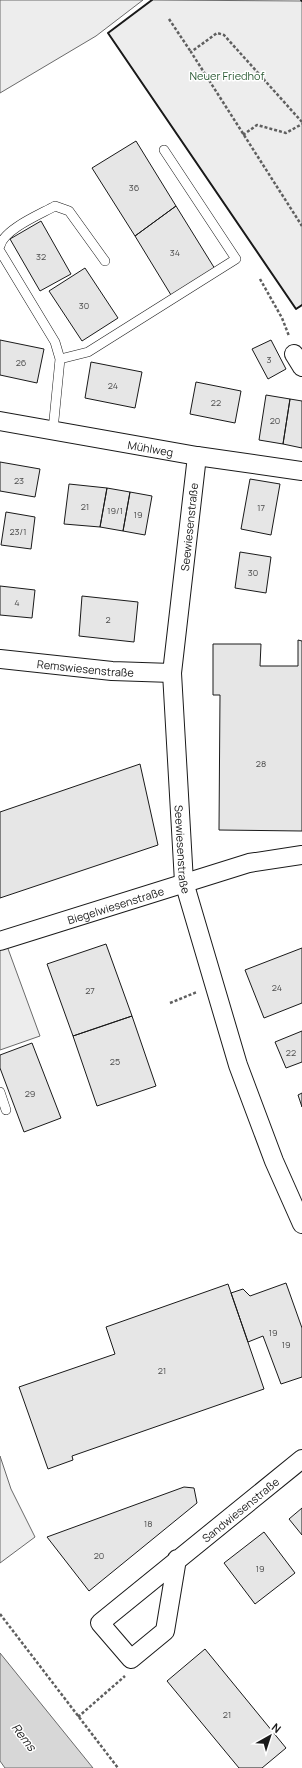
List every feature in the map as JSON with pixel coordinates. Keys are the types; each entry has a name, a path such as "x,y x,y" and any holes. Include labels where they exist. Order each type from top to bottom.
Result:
{"street":[{"name":"Mühlweg","path":"0,421 197,456 302,471"},
{"name":"Seewiesenstraße","path":"197,456 172,673 184,882 238,1065 274,1161 302,1224"},
{"name":"Remswiesenstraße","path":"0,659 112,671 172,673"},
{"name":"Biegelwiesenstraße","path":"0,941 184,882 249,863 302,855"},
{"name":"Sandwiesenstraße","path":"131,1659 100,1623 302,1459"},
{"path":"131,1659 165,1631 177,1559"}],"lane":[{"path":"60,359 88,352 236,259 164,150"},
{"path":"0,246 1,240 11,231 55,206 69,211 105,261"},
{"path":"0,250 55,342 60,359 53,430"},
{"path":"0,1092 6,1110"}],"path":[{"path":"169,19 302,226"},
{"path":"191,52 217,33 224,35 302,123 286,132 257,126 243,135"},
{"path":"260,279 282,318 298,361"},
{"path":"170,1003 214,986"},
{"path":"0,1614 118,1768"},
{"path":"78,1717 126,1675 131,1659"}],"shaded area":[{"path":"0,0 143,0 96,36 0,93"},
{"name":"Neuer Friedhof","path":"152,0 302,1 302,305 296,309 108,33"},
{"path":"7,946 40,1036 0,1050 0,949"},
{"path":"0,1456 11,1489 35,1537 0,1563"}],"water":[{"name":"Rems","path":"0,1653 93,1768 5,1768 0,1761"}],"building":[{"path":"136,141 176,206 135,236 92,168"},
{"path":"176,206 215,269 171,295 135,236"},
{"path":"41,221 71,274 40,291 10,239"},
{"path":"85,268 118,318 82,341 49,291"},
{"path":"0,340 44,349 37,383 0,375"},
{"path":"271,340 286,369 268,379 252,349"},
{"path":"91,362 142,372 135,408 85,398"},
{"path":"196,382 241,391 235,423 190,414"},
{"path":"266,395 290,399 283,444 259,440"},
{"path":"290,399 302,401 302,448 283,444"},
{"path":"0,462 40,469 35,497 0,491"},
{"path":"250,479 280,484 271,535 241,529"},
{"path":"69,484 107,488 100,527 64,524"},
{"path":"107,488 130,492 123,531 100,527"},
{"path":"130,492 152,496 145,535 123,531"},
{"path":"6,512 35,517 31,549 1,545"},
{"path":"240,552 271,557 266,593 235,588"},
{"path":"0,586 35,590 32,618 0,615"},
{"path":"82,596 138,602 134,642 79,636"},
{"path":"298,640 302,641 302,831 219,830 220,695 213,695 213,644 261,644 260,666 298,666"},
{"path":"140,764 158,845 0,898 0,812"},
{"path":"106,944 132,1016 73,1036 47,964"},
{"path":"302,948 302,1003 264,1018 245,970"},
{"path":"132,1016 156,1086 97,1106 73,1036"},
{"path":"302,1031 302,1062 286,1068 275,1042"},
{"path":"32,1043 61,1118 24,1132 0,1068 0,1055"},
{"path":"302,1093 302,1107 298,1095"},
{"path":"286,1283 302,1328 302,1377 281,1384 263,1336 248,1342 231,1293 243,1289 250,1296"},
{"path":"228,1284 264,1389 72,1456 73,1460 48,1469 19,1387 115,1354 106,1327"},
{"path":"184,1487 194,1488 197,1503 89,1591 47,1537"},
{"path":"302,1508 302,1535 289,1519"},
{"path":"264,1532 295,1573 255,1604 224,1563"},
{"path":"205,1649 286,1748 262,1768 239,1768 167,1681"}],"wall":[{"path":"152,0 108,33 296,309 302,305"}]}
